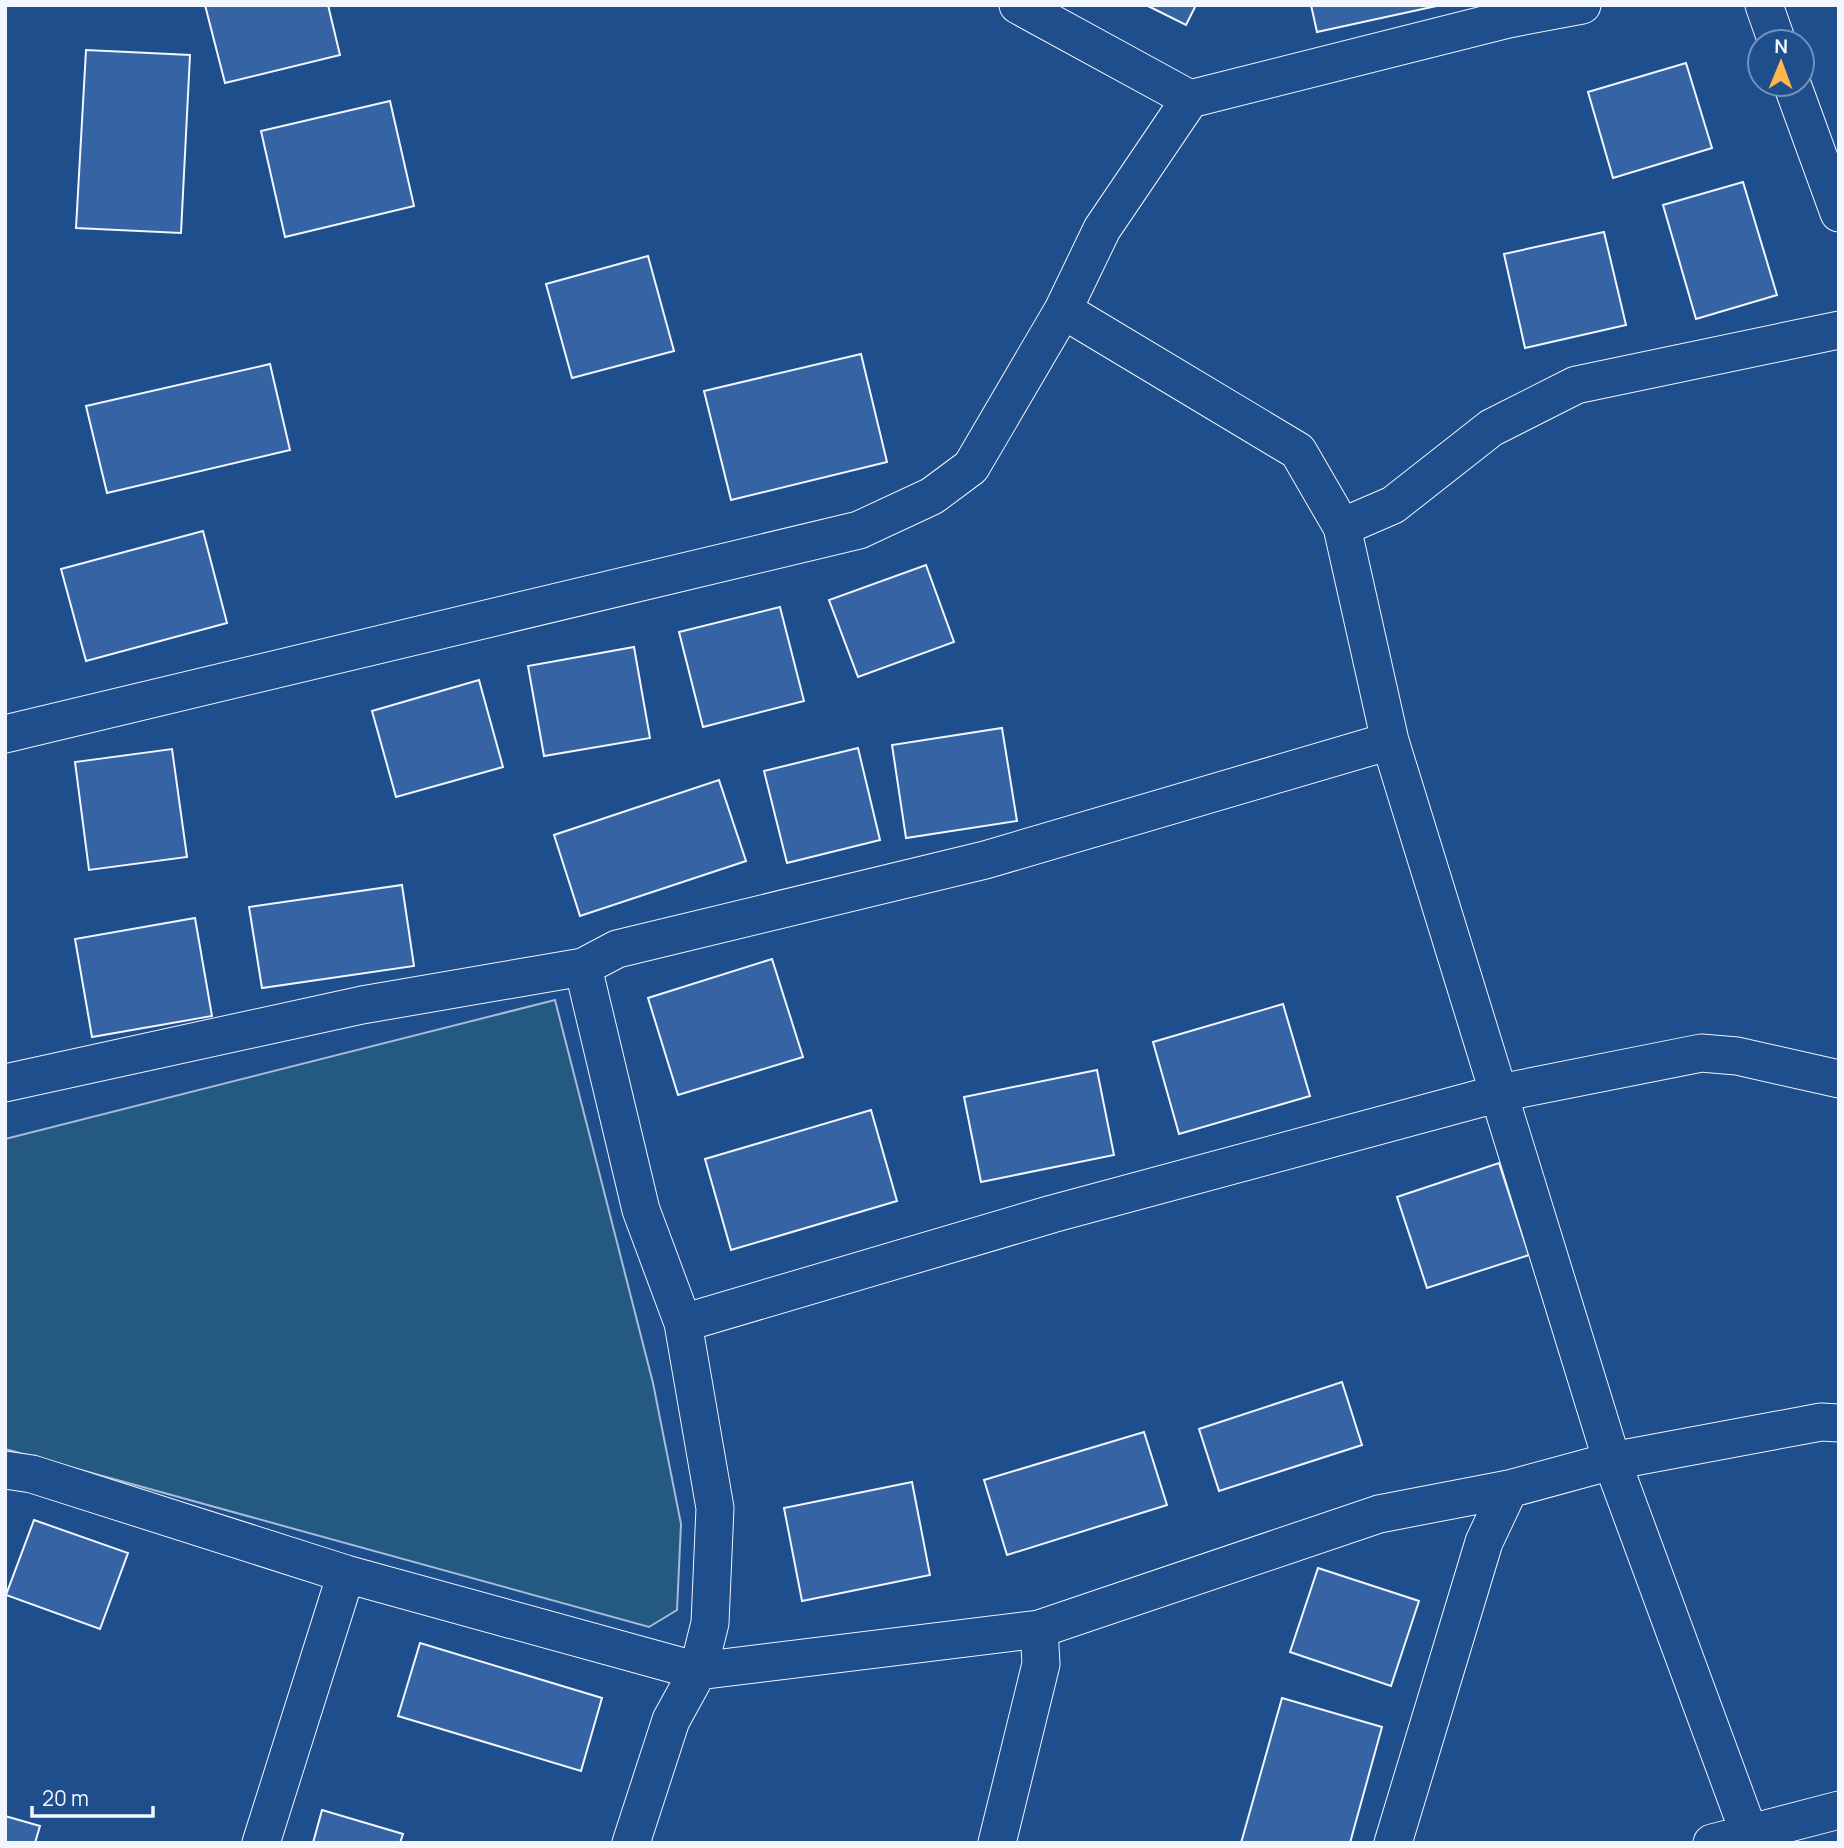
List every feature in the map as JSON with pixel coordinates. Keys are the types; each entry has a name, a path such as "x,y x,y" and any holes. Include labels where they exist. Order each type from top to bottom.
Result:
{"street":[{"path":"1018,5 1190,99"},
{"path":"5,734 859,530 932,496 971,467 1062,310 1102,229 1190,99 1508,19 1582,5"},
{"path":"1764,5 1772,28"},
{"path":"1797,98 1839,213"},
{"path":"1062,310 1298,451 1342,527 1390,741 1612,1461 1749,1833"},
{"path":"1342,527 1393,505 1491,428 1576,385 1839,330"},
{"path":"5,1083 362,1005 583,967 617,948 985,860 1390,741"},
{"path":"583,967 641,1210 682,1323 715,1508 710,1623 698,1671 671,1720 631,1843"},
{"path":"682,1323 1052,1214 1500,1093 1701,1053 1737,1056 1839,1079"},
{"path":"5,1471 32,1474 346,1574 698,1671 1040,1629 1379,1514 1510,1489 1612,1461 1821,1422 1839,1423"},
{"path":"1393,1843 1484,1542 1510,1489"},
{"path":"261,1843 346,1574"},
{"path":"997,1843 1041,1664 1040,1629"},
{"path":"1712,1843 1839,1810"}],"shaded area":[{"path":"555,1000 653,1383 681,1524 677,1610 649,1627 5,1449 5,1139"}],"building":[{"path":"205,5 328,5 340,55 225,83"},
{"path":"1146,5 1196,5 1186,25"},
{"path":"1311,5 1441,5 1317,32"},
{"path":"86,50 190,55 181,233 76,228"},
{"path":"1686,63 1712,148 1613,178 1588,92"},
{"path":"390,101 414,206 285,237 261,131"},
{"path":"1743,182 1777,295 1696,319 1663,205"},
{"path":"1604,232 1626,325 1525,348 1504,254"},
{"path":"648,256 674,351 572,378 546,284"},
{"path":"861,354 887,462 731,500 704,391"},
{"path":"270,364 290,450 107,493 86,406"},
{"path":"203,531 227,623 86,661 61,569"},
{"path":"926,565 954,642 858,677 829,600"},
{"path":"780,607 804,701 703,727 679,632"},
{"path":"634,647 650,738 544,756 528,666"},
{"path":"479,680 503,767 396,797 372,711"},
{"path":"1002,728 1017,821 906,838 892,745"},
{"path":"858,748 880,840 787,863 764,771"},
{"path":"172,749 187,857 89,870 75,762"},
{"path":"719,780 746,861 580,916 554,835"},
{"path":"402,885 414,966 262,988 249,907"},
{"path":"195,918 212,1016 92,1037 75,939"},
{"path":"772,959 803,1057 678,1095 648,998"},
{"path":"1283,1004 1310,1096 1179,1134 1153,1042"},
{"path":"1097,1070 1114,1155 981,1182 964,1097"},
{"path":"871,1110 897,1201 731,1250 705,1159"},
{"path":"1499,1163 1529,1255 1427,1288 1397,1197"},
{"path":"1342,1382 1362,1445 1219,1491 1199,1429"},
{"path":"1144,1432 1167,1505 1007,1555 984,1480"},
{"path":"912,1482 930,1575 802,1601 784,1508"},
{"path":"34,1520 128,1553 100,1629 6,1595"},
{"path":"1318,1568 1419,1601 1391,1686 1290,1652"},
{"path":"420,1643 602,1698 581,1771 398,1716"},
{"path":"1282,1698 1382,1727 1350,1843 1241,1843"},
{"path":"322,1810 403,1834 400,1843 313,1843"},
{"path":"5,1816 40,1826 35,1843 5,1843"}]}
